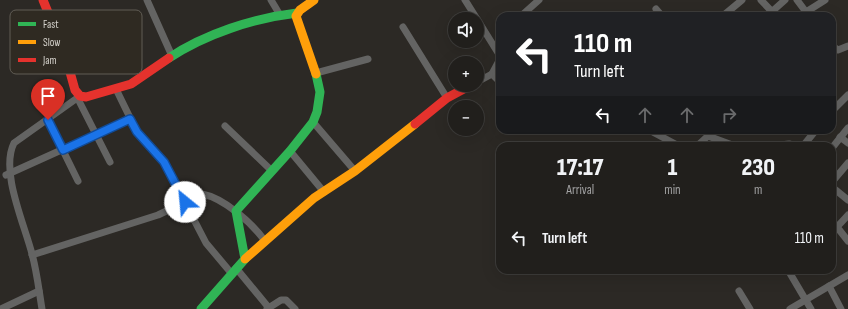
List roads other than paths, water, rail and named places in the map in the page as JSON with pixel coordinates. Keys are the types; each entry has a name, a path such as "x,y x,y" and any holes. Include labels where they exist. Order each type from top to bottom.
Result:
{"street":[{"path":"43,0 47,10"},
{"path":"147,0 172,56"},
{"path":"271,0 280,15"},
{"path":"42,309 32,255 6,175 5,165 10,148 14,142 48,120 79,97 86,97 116,90 131,84 172,56 214,34 280,15 297,14 314,0"},
{"path":"465,0 473,12"},
{"path":"526,12 539,0"},
{"path":"728,12 742,0"},
{"path":"761,0 770,12"},
{"path":"774,12 784,0"},
{"path":"797,0 806,12"},
{"path":"810,12 825,0"},
{"path":"236,211 290,151 313,122 319,104 320,92 316,73 297,20 297,14"},
{"path":"403,27 447,98"},
{"path":"484,31 496,50"},
{"path":"836,49 838,50 848,46"},
{"path":"316,73 368,59"},
{"path":"484,78 492,74 496,66"},
{"path":"71,74 75,90 95,135 110,162"},
{"path":"492,74 496,78"},
{"path":"116,90 137,132 164,162 206,243 268,308 281,300 286,300 290,302 295,309"},
{"path":"201,309 245,259 298,211 355,171 447,98 458,92"},
{"path":"836,108 848,95"},
{"path":"6,175 130,119"},
{"path":"48,120 78,181"},
{"path":"313,122 355,171"},
{"path":"225,126 272,171"},
{"path":"836,142 848,128"},
{"path":"656,134 672,142"},
{"path":"806,142 813,134"},
{"path":"701,142 708,136 724,142"},
{"path":"840,137 848,143"},
{"path":"290,151 324,192"},
{"path":"836,178 847,166"},
{"path":"836,190 848,200"},
{"path":"32,255 158,215 199,195 205,195 236,211 252,225 265,241"},
{"path":"236,211 245,259"},
{"path":"848,215 837,227 848,242"},
{"path":"790,274 811,309"},
{"path":"790,309 848,275"},
{"path":"829,286 841,309"},
{"path":"0,309 38,291"},
{"path":"739,291 750,309"}]}
